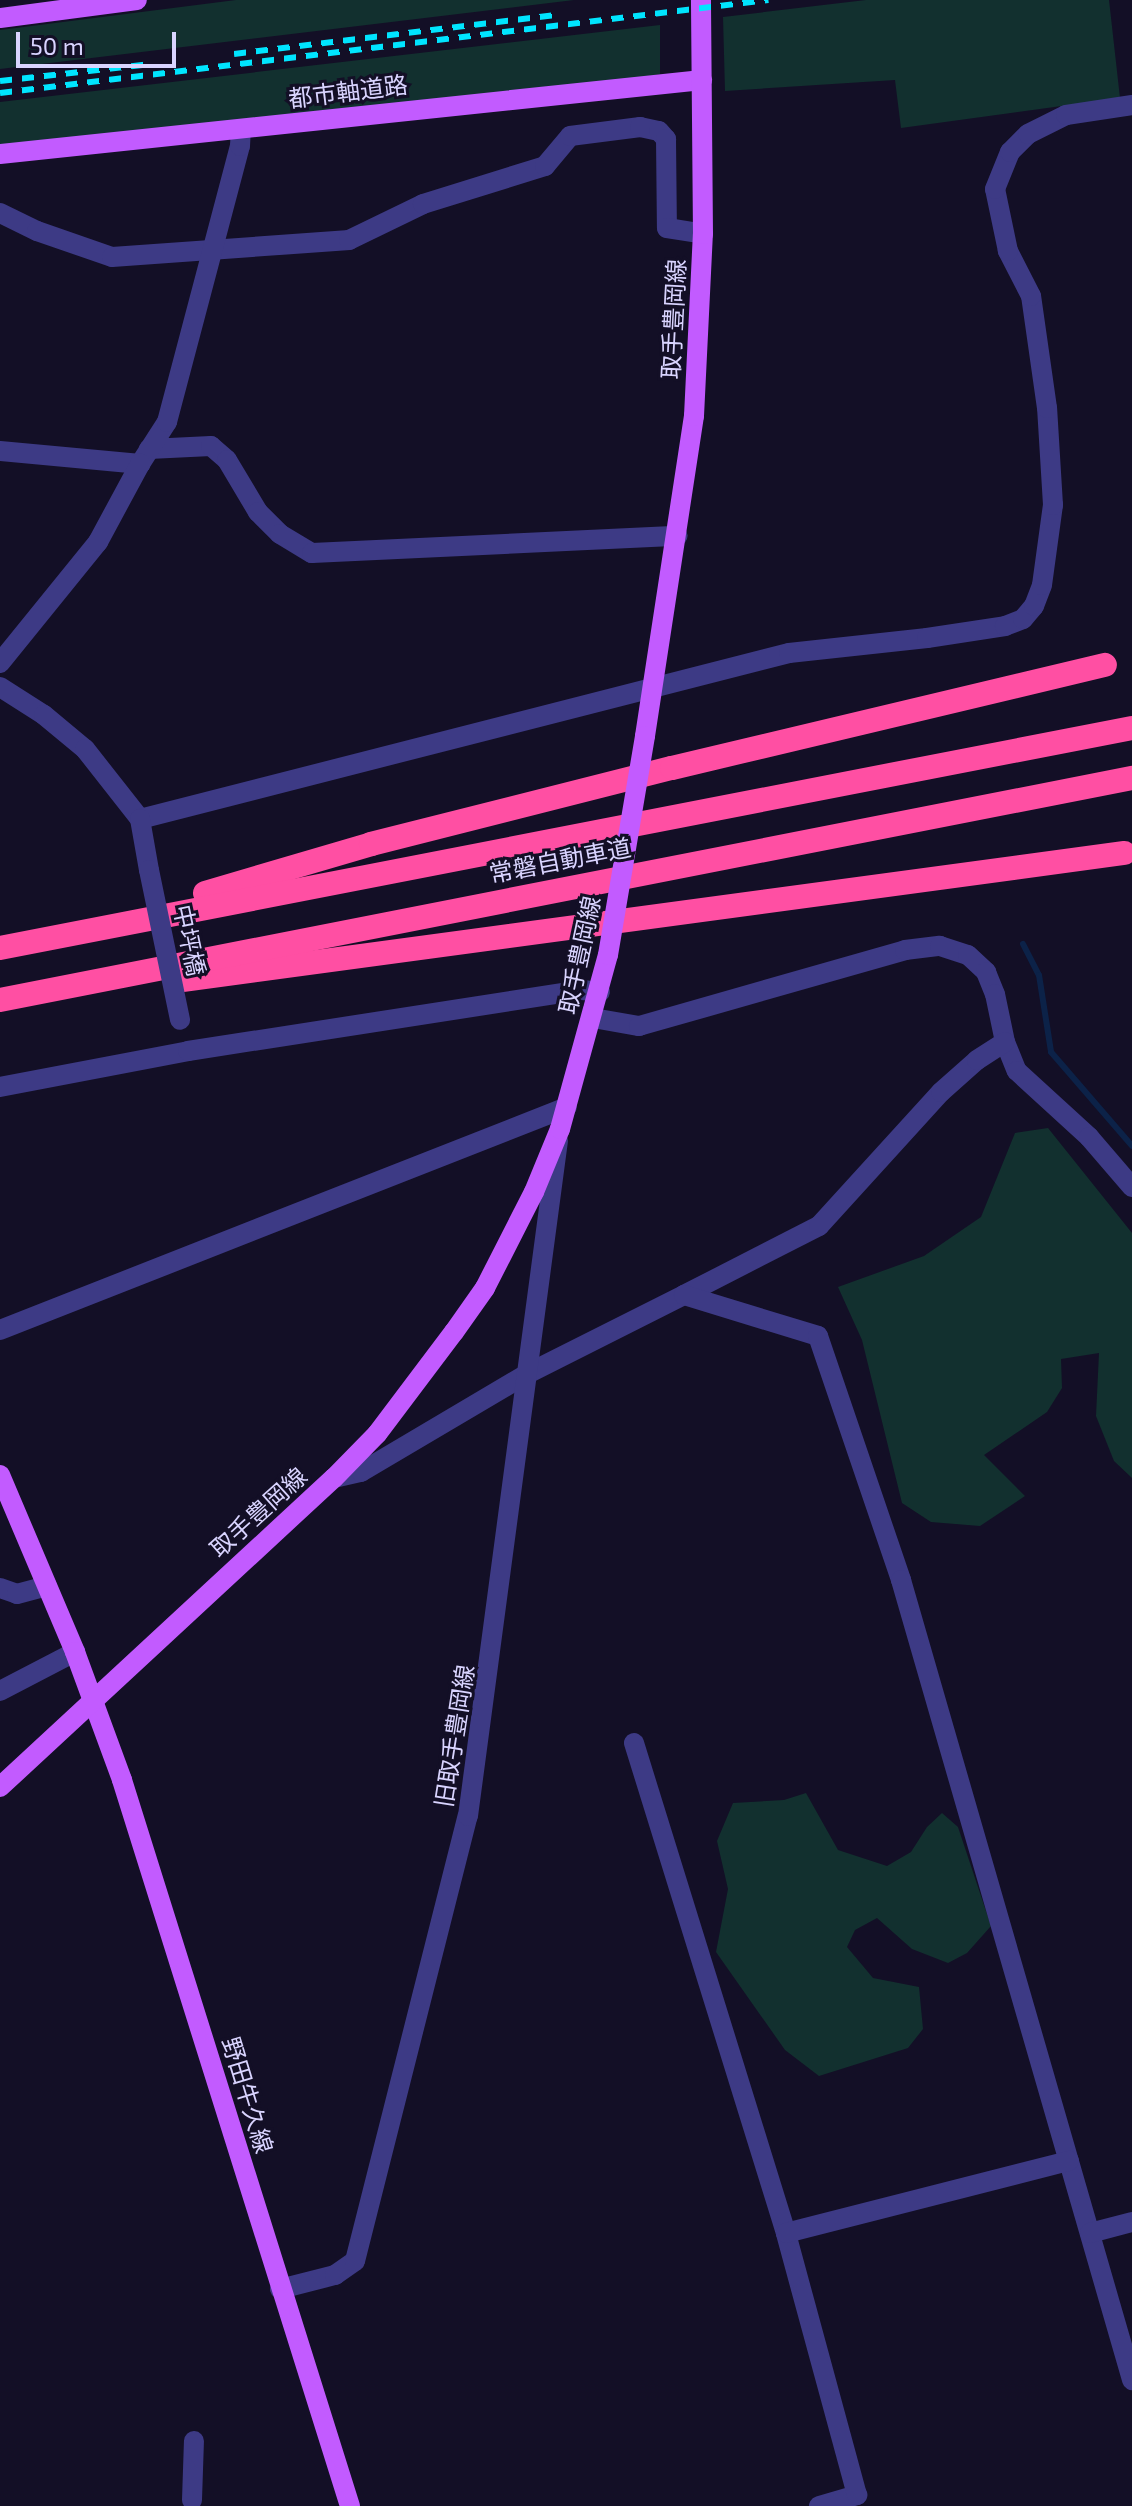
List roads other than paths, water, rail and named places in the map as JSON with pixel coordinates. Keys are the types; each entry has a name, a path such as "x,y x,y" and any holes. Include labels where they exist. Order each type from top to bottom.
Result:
{"highway":[{"path":"64,934 371,844 766,745 1105,665"},
{"name":"常磐自動車道","path":"0,948 1132,728"},
{"name":"常磐自動車道","path":"0,1002 1132,778"},
{"path":"0,1002 1124,853"}],"main road":[{"path":"0,18 137,0"},
{"name":"取手豊岡線","path":"93,1700 334,1478 377,1434 485,1288 534,1192 560,1129 608,955 678,536 694,416 703,234 701,0"},
{"name":"都市軸道路","path":"0,154 702,80"},
{"name":"野田牛久線","path":"0,1475 75,1652 170,1926 280,2289 350,2506"},
{"path":"0,1787 93,1700"}],"street":[{"path":"0,687 44,715 85,749 140,819 652,690 697,674 789,653 1005,626 1023,619 1034,606 1042,585 1053,505 1047,408 1031,296 1008,251 995,189 1010,152 1028,134 1066,115 1132,105"},
{"path":"0,213 37,231 112,257 349,240 423,204 545,166 570,136 640,127 659,131 666,139 667,228 703,234"},
{"path":"0,663 98,542 167,422 240,146 241,129"},
{"path":"0,451 145,456 211,446 227,460 258,512 280,534 312,553 678,536"},
{"name":"中坪橋","path":"140,819 188,1051"},
{"path":"593,1018 639,1026 905,950 940,946 968,955 986,972 995,994 1005,1042 1017,1071 1089,1137 1132,1187"},
{"path":"0,1087 188,1051 582,990 600,992"},
{"path":"334,1478 361,1472 403,1450 527,1374 819,1226 941,1092 977,1060 1005,1042"},
{"path":"0,1330 567,1107"},
{"name":"旧取手豊岡線","path":"280,2289 335,2275 355,2261 468,1816 494,1644 560,1129"},
{"path":"684,1295 818,1336 901,1580 1132,2380"},
{"path":"0,1588 17,1594 47,1586"},
{"path":"0,1691 75,1652"},
{"path":"634,1743 786,2233 859,2501 819,2506"},
{"path":"786,2233 1069,2161"},
{"path":"1090,2233 1132,2222"},
{"path":"192,2500 197,2458 194,2441"}],"waterway":[{"path":"1023,944 1039,975 1051,1052 1132,1146"}],"railway":[{"path":"0,93 768,0"},
{"path":"234,54 556,15"},
{"path":"0,81 151,64"}]}
